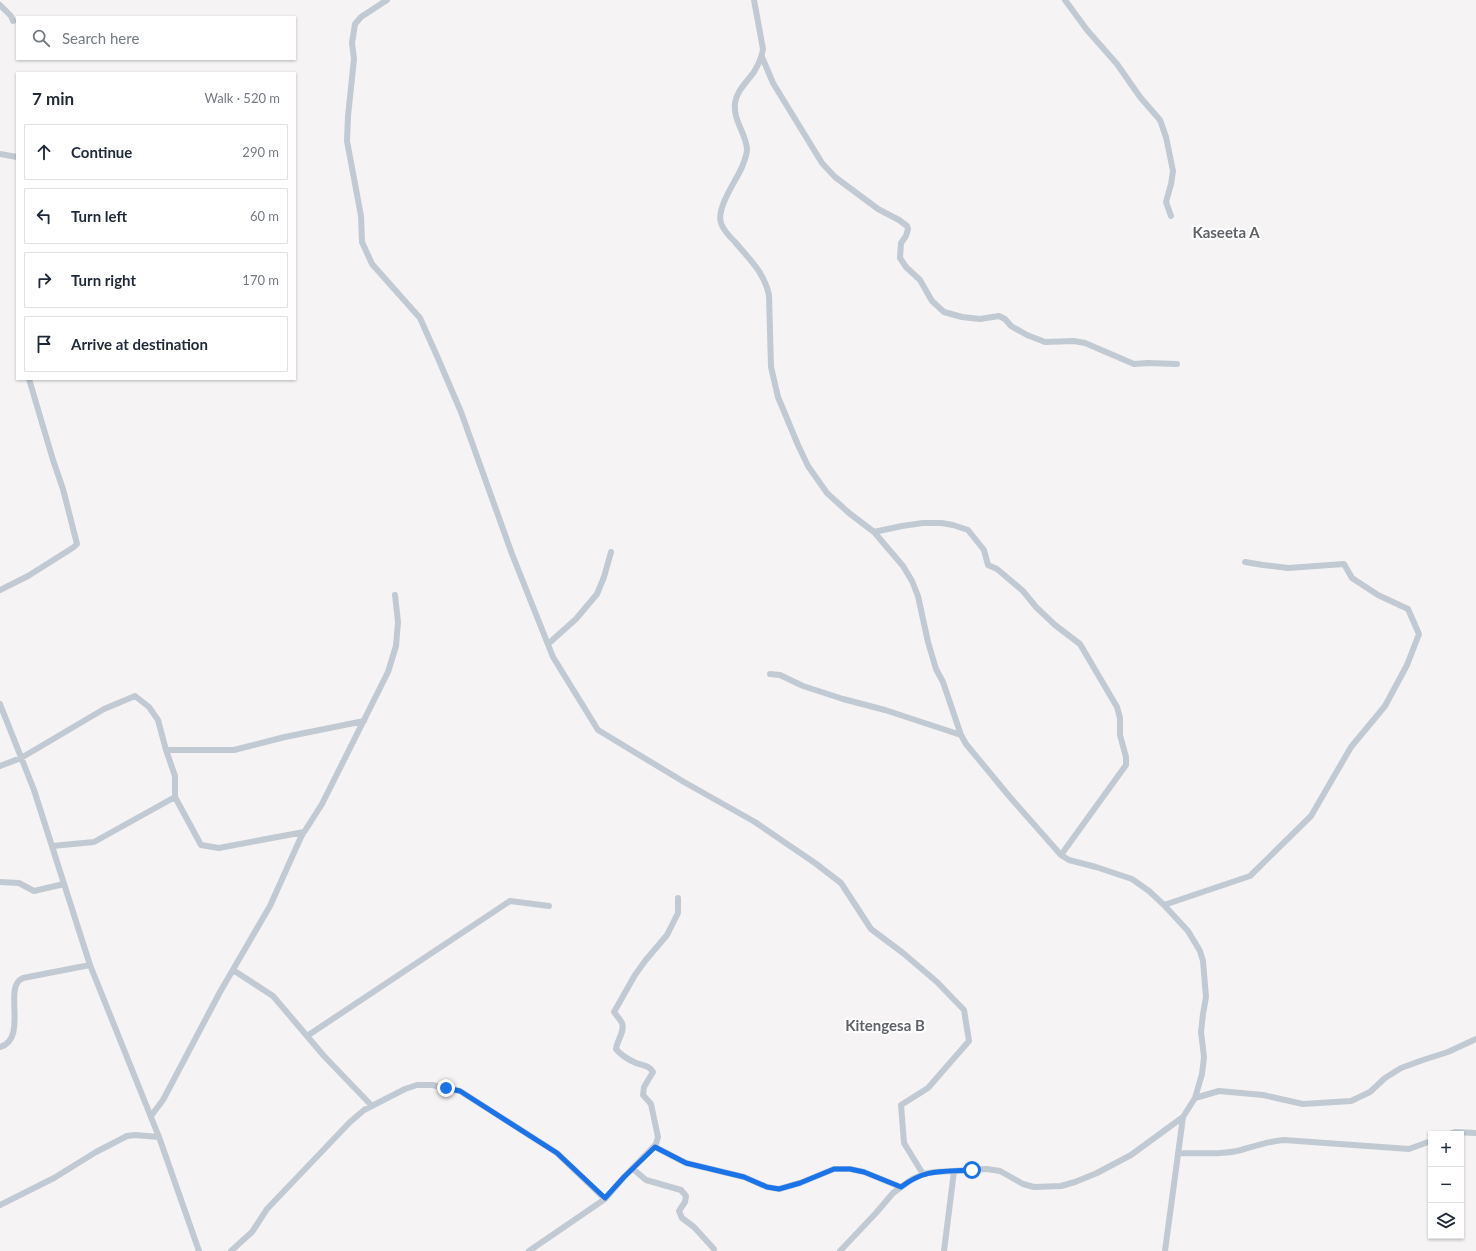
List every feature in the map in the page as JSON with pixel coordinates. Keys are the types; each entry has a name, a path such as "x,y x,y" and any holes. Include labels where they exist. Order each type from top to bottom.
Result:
{"street":[{"path":"387,0 361,16 355,24 352,43 354,59 349,110 348,141 361,216 362,242 372,264 420,318 461,412 512,554 553,657 598,730 684,782 755,822 815,863 841,883 871,929 903,953 937,982 964,1010 969,1041 928,1088 901,1105 904,1143 923,1174"},
{"path":"754,0 763,49 762,57 739,91 736,101 736,118 747,150 742,166 719,216 720,222 728,235 760,271 767,286 769,295 771,367 778,397 798,446 808,466 827,493 849,513 874,532 903,566 912,581 918,596 928,642 936,669 949,696 961,735 984,768 1062,855 1069,860 1132,879 1149,891 1164,905 1188,931 1200,951 1203,961 1206,997 1201,1032 1204,1057 1202,1074 1195,1098 1183,1117 1131,1155 1114,1165 1075,1182 1061,1186 1034,1187 1023,1184 1000,1171 987,1169 923,1174 911,1180 893,1193 840,1251"},
{"path":"1065,0 1087,30 1117,64 1140,97 1160,120 1166,137 1173,171 1166,202 1171,216"},
{"path":"0,4 11,16 13,21"},
{"path":"762,57 773,83 822,163 828,170 835,177 878,209 907,226 908,229 906,236 901,243 900,258 920,280 932,302 944,312 962,317 980,319 999,316 1005,319 1011,326 1027,335 1045,342 1074,341 1085,343 1134,364 1148,362 1177,364"},
{"path":"0,154 16,156"},
{"path":"0,590 28,576 77,544 63,489 29,380"},
{"path":"874,532 902,526 929,523 941,523 968,530 984,550 988,565 997,569 1023,591 1045,616 1080,644 1117,707 1120,718 1120,735 1126,757 1126,766 1062,855"},
{"path":"548,644 576,619 597,594 611,552"},
{"path":"1164,905 1250,876 1311,816 1351,747 1385,706 1407,665 1419,634 1408,609 1378,595 1352,578 1344,564 1288,568 1245,562"},
{"path":"151,1116 163,1100 233,970 270,906 304,832 322,804 388,672 396,646 398,622 395,595"},
{"path":"770,674 780,675 803,686 843,699 885,710 961,735"},
{"path":"0,766 21,758 104,709 135,696 149,707 158,720 175,776 175,797 201,845 219,848 304,832"},
{"path":"0,704 34,790 90,965 151,1116 199,1251"},
{"path":"166,750 234,750 285,737 364,721"},
{"path":"52,846 94,842 175,797"},
{"path":"0,882 19,883 34,891 64,884"},
{"path":"529,1251 605,1198 655,1147 658,1137 651,1104 643,1095 644,1087 653,1072 651,1068 636,1063 619,1053 616,1049 618,1040 623,1031 622,1026 614,1012 638,970 667,935 678,913 678,898"},
{"path":"307,1036 510,901 549,906"},
{"path":"0,1047 8,1042 12,1035 16,1019 15,992 17,982 23,978 90,965"},
{"path":"233,970 273,996 324,1056 372,1106"},
{"path":"1195,1098 1219,1091 1263,1095 1303,1104 1351,1102 1370,1092 1384,1078 1401,1068 1448,1052 1476,1039"},
{"path":"231,1251 252,1232 267,1209 350,1122 364,1110 405,1089 417,1085 432,1085 460,1091 557,1153 605,1198"},
{"path":"1166,1251 1183,1117"},
{"path":"1464,1132 1476,1133"},
{"path":"0,1205 54,1178 96,1152 127,1136 135,1135 159,1137"},
{"path":"1178,1153 1216,1153 1240,1150 1274,1141 1284,1140 1409,1149 1428,1142"},
{"path":"655,1147 686,1163 744,1177 767,1187 779,1189 800,1183 834,1169 850,1169 864,1172 901,1187"},
{"path":"633,1169 646,1180 681,1190 686,1196 685,1202 679,1211 682,1218 694,1227 714,1249"},
{"path":"944,1251 954,1171"}],"district":[{"name":"Kaseeta A","path":"1226,232"},
{"name":"Kitengesa B","path":"885,1025"}],"route":[{"path":"446,1088 460,1091 557,1153 605,1198 655,1147 686,1163 744,1177 767,1187 779,1189 800,1183 834,1169 850,1169 864,1172 901,1187 923,1174 972,1170"}]}
